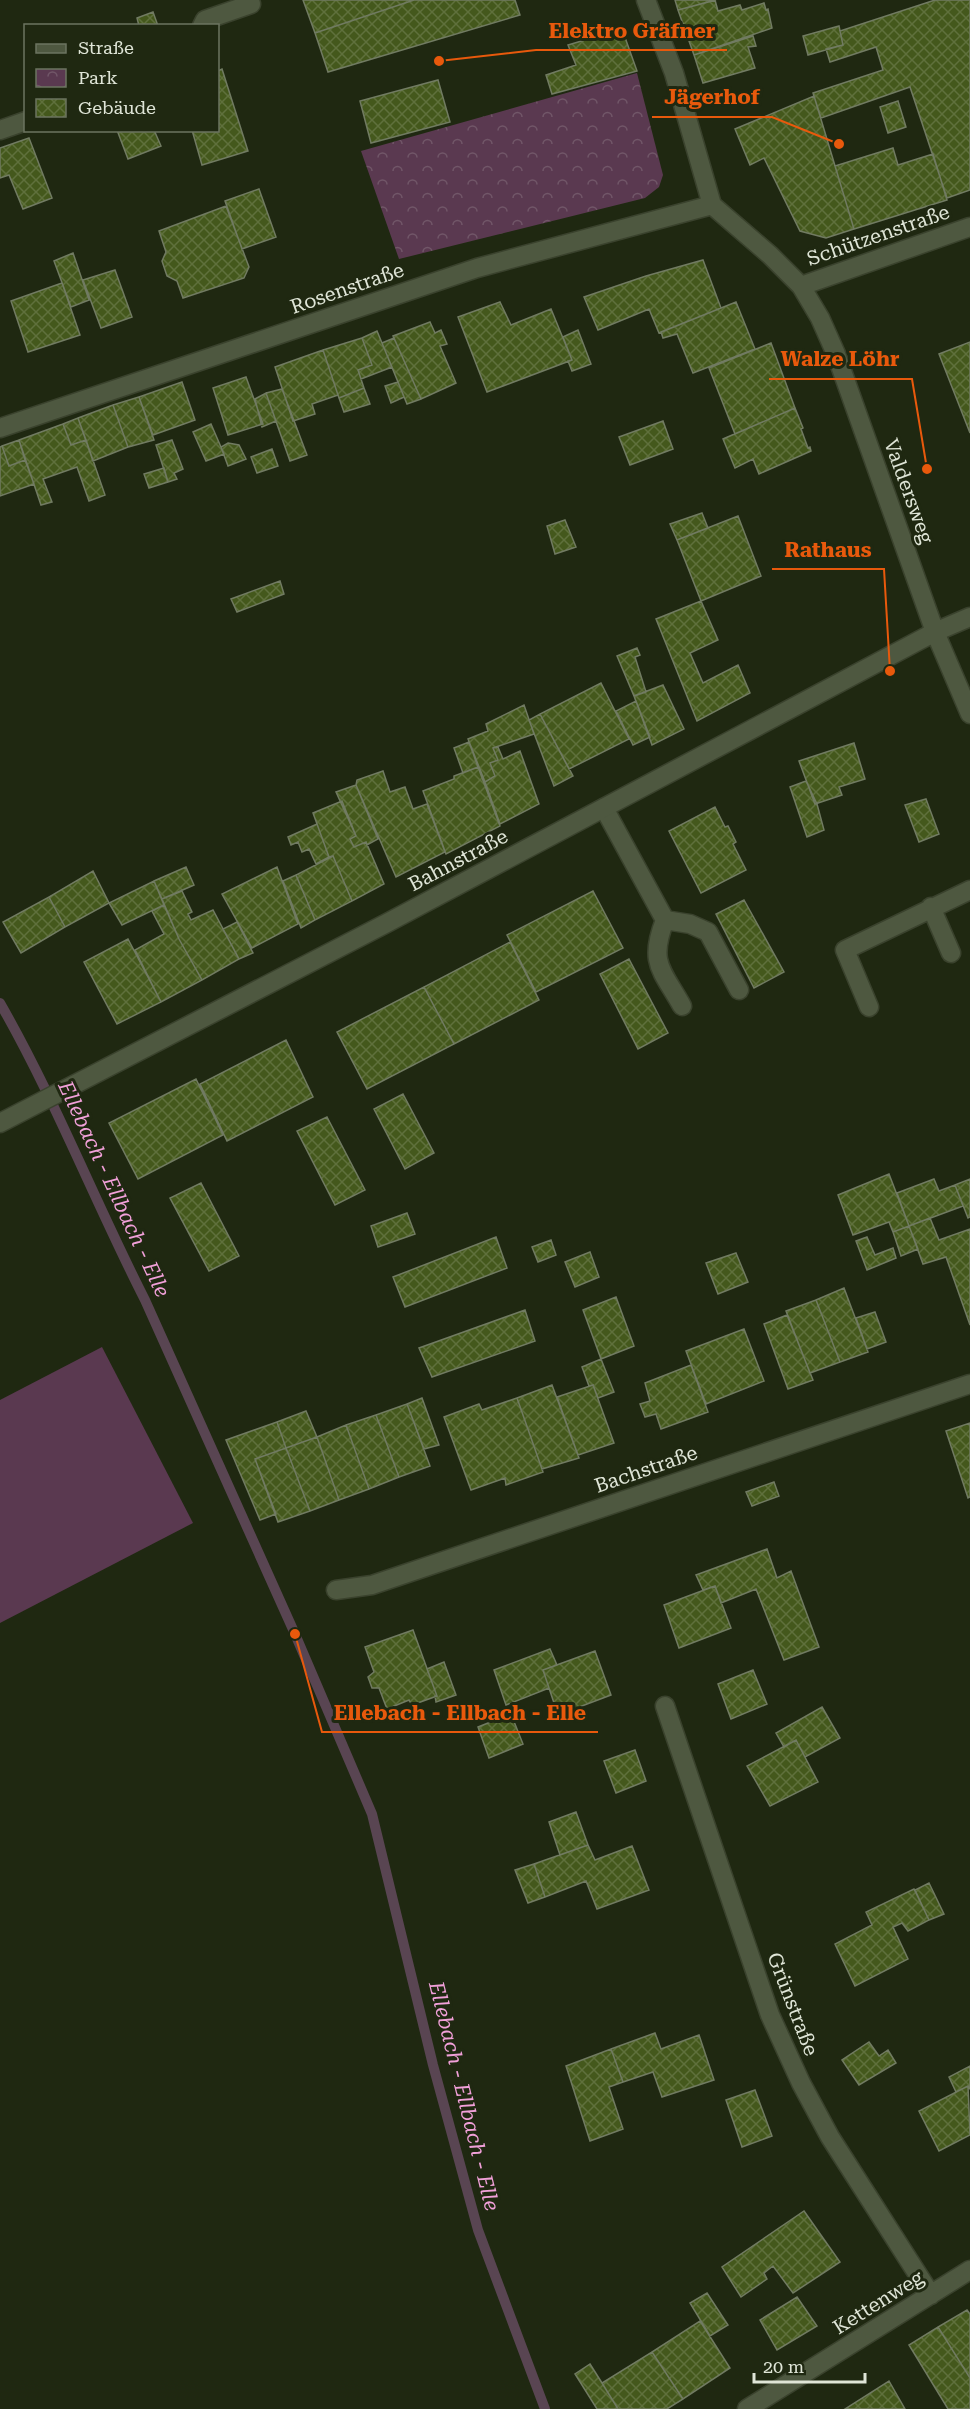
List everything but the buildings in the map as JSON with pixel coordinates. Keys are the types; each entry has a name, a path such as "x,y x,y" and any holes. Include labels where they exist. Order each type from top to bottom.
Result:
{"street":[{"path":"646,0 674,73 712,205"},
{"path":"203,24 205,20 251,4"},
{"path":"0,130 24,123"},
{"name":"Valdersweg","path":"712,205 770,255 801,286 820,318 836,354 935,632 970,714"},
{"name":"Rosenstraße","path":"0,428 477,268 712,205"},
{"name":"Schützenstraße","path":"801,286 970,227"},
{"name":"Bahnstraße","path":"0,1123 604,808 935,632 970,617"},
{"path":"604,808 665,920 657,942 656,959 682,1006"},
{"path":"870,1007 845,950 970,890"},
{"path":"931,907 951,953"},
{"path":"665,920 690,924 708,932 739,990"},
{"name":"Bachstraße","path":"336,1590 372,1585 970,1384"},
{"name":"Grünstraße","path":"665,1706 770,2015 801,2083 830,2137 931,2295"},
{"name":"Kettenweg","path":"747,2409 970,2270"}],"green space":[{"path":"637,73 663,175 659,187 645,198 399,259 361,151"},
{"path":"102,1347 193,1523 0,1623 0,1400"}],"waterway":[{"name":"Ellebach - Ellbach - Elle","path":"0,1003 39,1076 145,1300 295,1634 372,1814 433,2065 478,2230 545,2409"}],"place":[{"name":"Elektro Gräfner","path":"439,61"},
{"name":"Jägerhof","path":"839,144"},
{"name":"Walze Löhr","path":"927,469"},
{"name":"Rathaus","path":"890,671"},
{"name":"Ellebach - Ellbach - Elle","path":"295,1634"}]}
